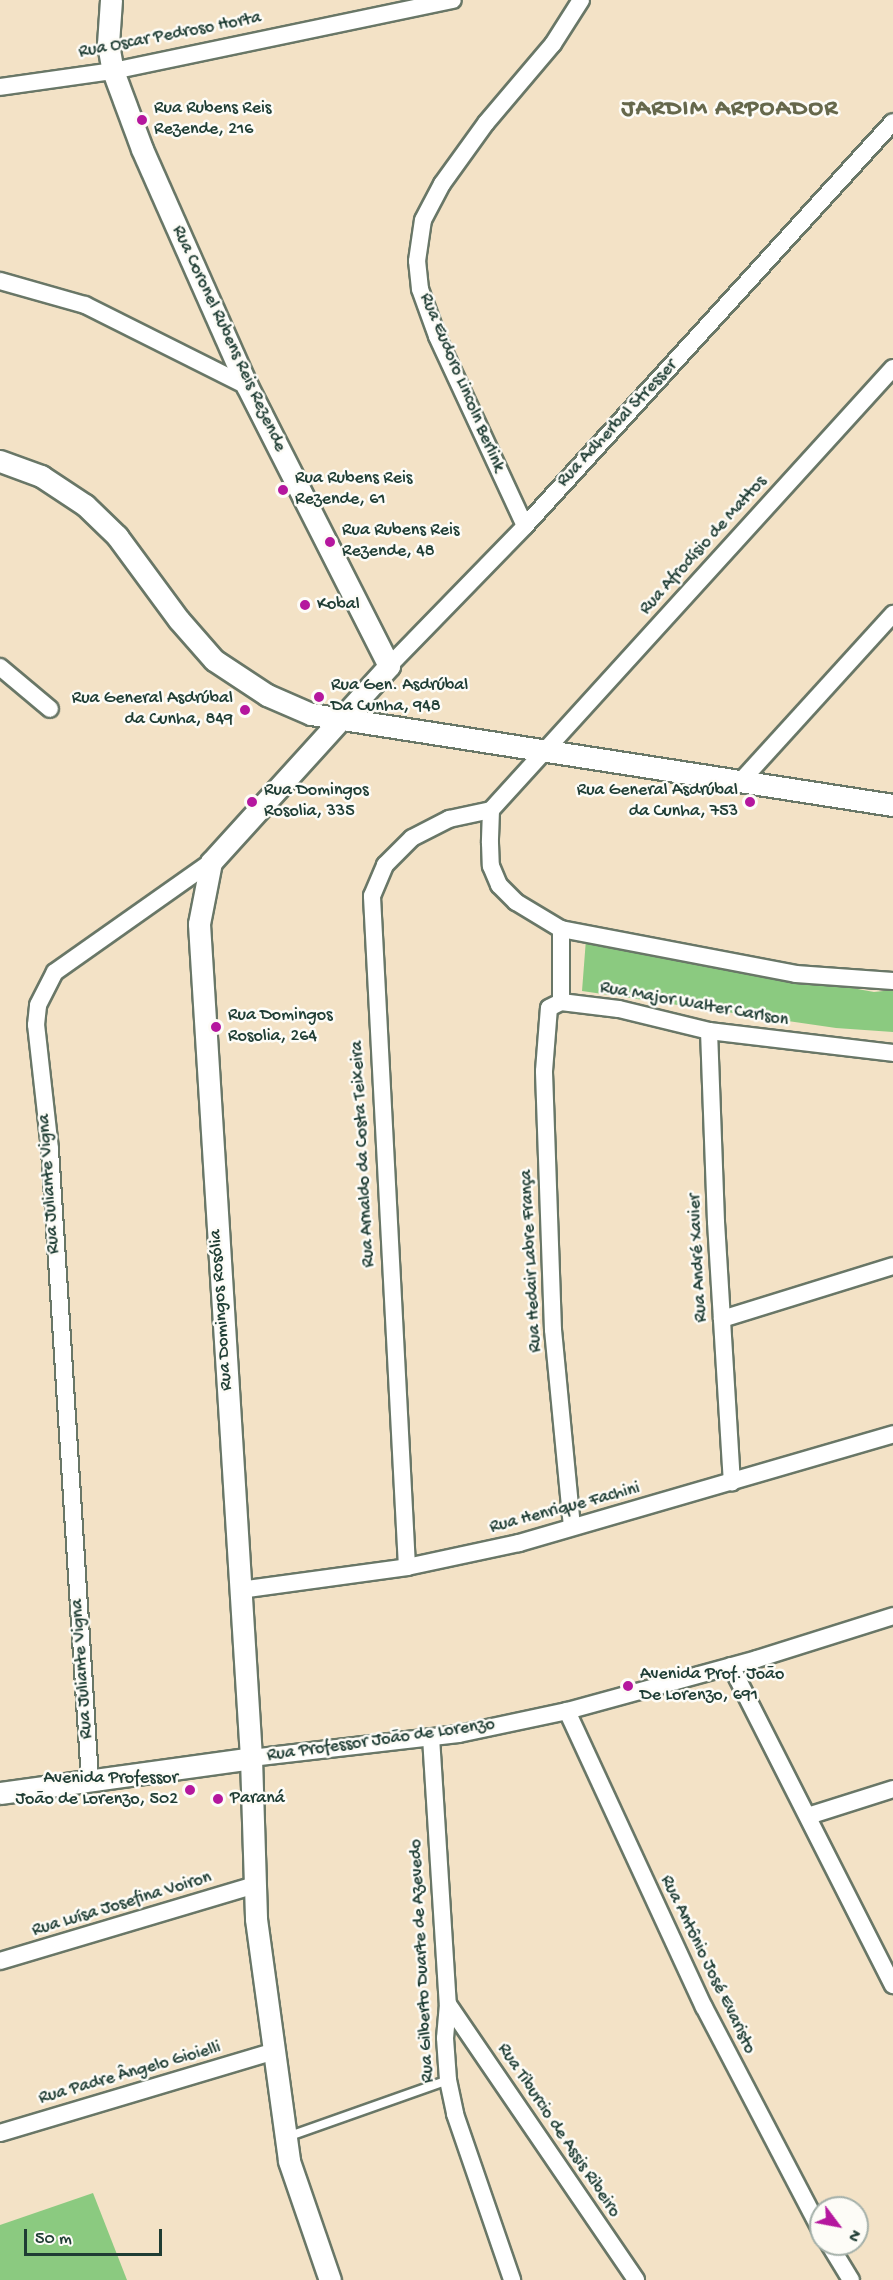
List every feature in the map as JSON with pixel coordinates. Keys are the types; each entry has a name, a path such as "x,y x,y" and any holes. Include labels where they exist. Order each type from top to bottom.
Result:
{"street":[{"path":"111,0 108,44 112,71"},
{"name":"Rua Oscar Pedroso Horta","path":"0,87 112,71 453,0"},
{"name":"Rua Eudoro Lincoln Berlink","path":"525,526 437,336 420,289 417,261 423,220 442,184 486,123 553,44 581,0"},
{"name":"Rua Coronel Rubens Reis Rezende","path":"112,71 142,149 247,386 389,666"},
{"name":"Rua Adherbal Stresser","path":"337,720 525,526 893,122"},
{"path":"0,281 85,305 247,386"},
{"name":"Rua Afrodísio de Mattos","path":"544,750 893,368"},
{"path":"0,461 42,476 85,505 117,536 179,620 214,660 267,695 311,714 337,720 893,805"},
{"path":"741,781 893,614"},
{"path":"0,667 50,709"},
{"name":"Rua Juliante Vigna","path":"90,1780 50,1149 36,1025 38,1005 55,972 211,862 337,720"},
{"path":"544,750 491,810 491,866 500,885 516,902 561,929 796,974 893,981"},
{"name":"Rua Arnaldo da Costa Teixeira","path":"407,1567 372,896 385,865 412,838 449,819 491,810"},
{"name":"Rua Domingos Rosólia","path":"211,862 199,924 199,952 251,1758 255,1885 271,2052 289,2161 330,2280"},
{"path":"561,929 561,1002"},
{"name":"Rua Major Walter Carlson","path":"561,1002 619,1009 709,1031 893,1053"},
{"name":"Rua Hedair Labre França","path":"561,1002 547,1013 544,1071 553,1330 572,1527"},
{"name":"Rua André Xavier","path":"709,1031 732,1483"},
{"path":"722,1319 893,1266"},
{"name":"Rua Henrique Fachini","path":"240,1590 407,1567 519,1543 732,1483 893,1434"},
{"name":"Rua Professor João de Lorenzo","path":"0,1792 251,1758 431,1737 567,1711 731,1666 893,1616"},
{"path":"731,1666 808,1816 887,1956 893,1985"},
{"name":"Rua Antônio José Evaristo","path":"567,1711 704,2007 809,2208"},
{"name":"Rua Gilberto Duarte de Azevedo","path":"431,1737 448,2004 445,2038 448,2080 455,2114 512,2280"},
{"path":"808,1816 893,1789"},
{"name":"Rua Luísa Josefina Voiron","path":"0,1961 255,1885"},
{"name":"Rua Tiburcio de Assis Ribeiro","path":"448,2004 636,2280"},
{"name":"Rua Padre Ângelo Gioielli","path":"0,2133 271,2052"},
{"path":"836,2256 851,2280"}],"lane":[{"path":"285,2137 448,2080"}],"green space":[{"path":"586,939 874,992 893,990 893,1032 836,1028 582,991"},
{"path":"93,2193 127,2280 0,2280 0,2225"}],"place":[{"name":"Rua Rubens Reis Rezende, 216","path":"142,120"},
{"name":"Rua Rubens Reis Rezende, 61","path":"283,490"},
{"name":"Rua Rubens Reis Rezende, 48","path":"330,542"},
{"name":"Kobal","path":"305,605"},
{"name":"Rua Gen. Asdrúbal Da Cunha, 948","path":"319,697"},
{"name":"Rua General Asdrúbal da Cunha, 849","path":"245,710"},
{"name":"Rua Domingos Rosolia, 335","path":"252,802"},
{"name":"Rua General Asdrúbal da Cunha, 753","path":"750,802"},
{"name":"Rua Domingos Rosolia, 264","path":"216,1027"},
{"name":"Avenida Prof. João De Lorenzo, 691","path":"628,1686"},
{"name":"Avenida Professor João de Lorenzo, 502","path":"190,1790"},
{"name":"Paraná","path":"218,1799"}],"district":[{"name":"JARDIM ARPOADOR","path":"730,110"}]}
